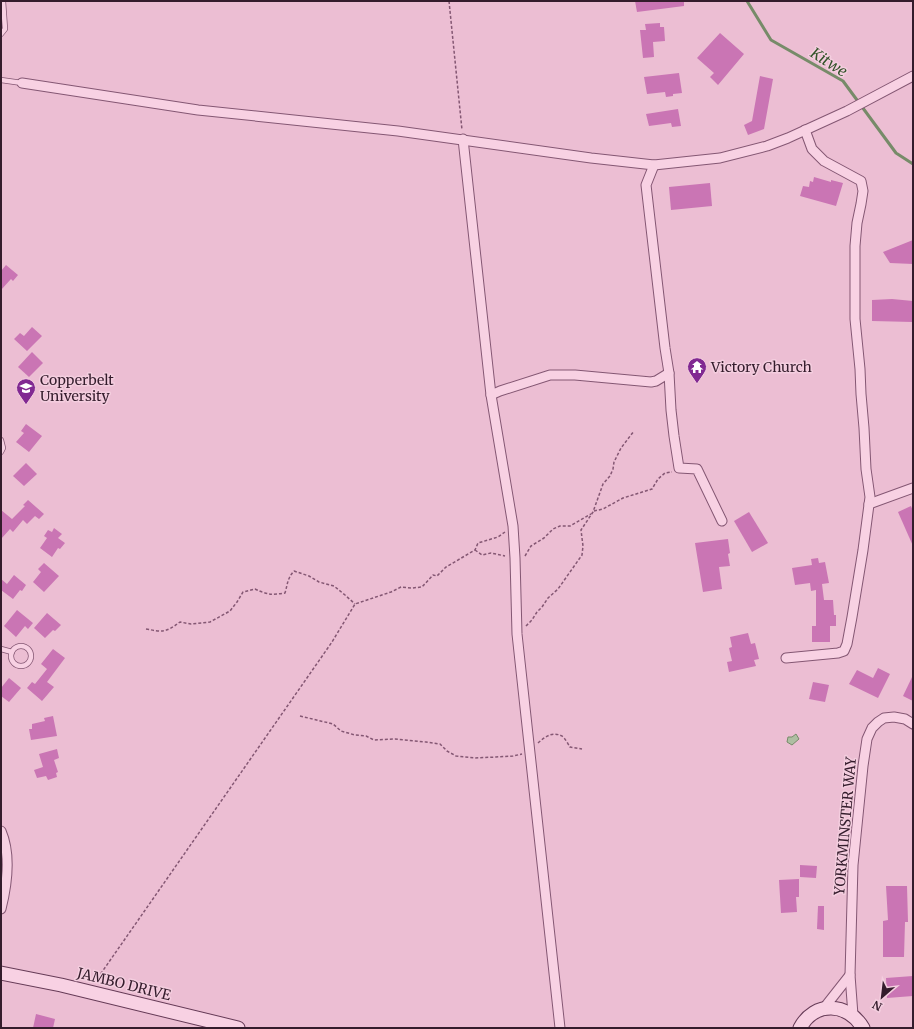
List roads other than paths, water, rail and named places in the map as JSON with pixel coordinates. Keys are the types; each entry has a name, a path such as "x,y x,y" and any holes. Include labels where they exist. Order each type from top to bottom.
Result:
{"main road":[{"name":"JAMBO DRIVE","path":"1,973 89,992 238,1028"},
{"path":"800,1028 809,1016 824,1008 844,1010 861,1023"}],"street":[{"path":"22,83 198,110 398,130 591,158 654,165 720,158 767,146 847,111 913,76"},
{"path":"786,658 838,653 844,651 847,644 863,550 870,497 866,469 856,319 855,246 857,222 863,191 861,181 824,161 812,149 805,130"},
{"path":"463,139 491,395 513,526 517,634 560,1028"},
{"path":"654,165 646,185 669,373 674,436 679,468 697,469 722,522"},
{"path":"491,395 550,375 574,375 651,382 656,381 669,373"},
{"path":"869,504 913,488"},
{"name":"YORKMINSTER WAY","path":"861,1023 850,975 853,865 867,739 872,728 884,718 894,717 905,719 913,724"},
{"path":"1,831 6,849 7,874 1,909"},
{"path":"824,1008 850,975"}],"lane":[{"path":"1,34 5,29 3,1"},
{"path":"1,80 22,83"},
{"path":"1,440 3,448 1,452"},
{"path":"17,646 27,648 30,652 31,658 29,663 25,666 14,664 10,655 12,652 17,646"},
{"path":"1,649 12,652"}],"waterway":[{"name":"Kitwe","path":"747,1 771,40 843,81 896,153 913,164"}],"place":[{"name":"Victory Church","path":"697,384"},
{"name":"Copperbelt University","path":"26,405"}]}
